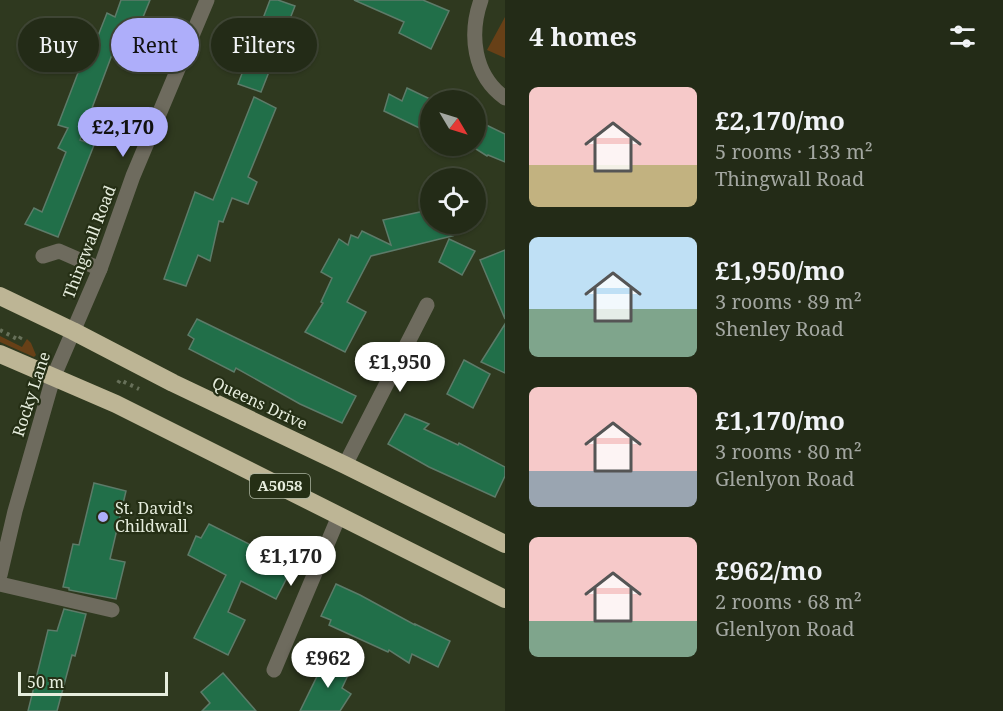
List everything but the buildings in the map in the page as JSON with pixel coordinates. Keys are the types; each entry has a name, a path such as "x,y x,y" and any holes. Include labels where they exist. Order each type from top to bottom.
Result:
{"highway":[{"name":"Queens Drive","path":"0,296 173,383 505,544"},
{"name":"A5058","path":"0,354 116,404 505,599"}],"street":[{"name":"Thingwall Road","path":"73,331 207,0"},
{"path":"481,0 474,19 474,45 482,71 498,93 505,98"},
{"path":"43,256 59,252 100,269"},
{"path":"345,465 427,305"},
{"name":"Rocky Lane","path":"0,574 21,489 53,378 73,331"},
{"path":"274,670 339,516"},
{"path":"0,584 112,610"}],"path":[{"path":"0,330 19,340 22,335"}],"shaded area":[{"path":"505,17 505,58 487,50"},
{"path":"0,336 22,347 27,339 36,355 34,357 0,342"}],"place":[{"name":"St. David's Childwall","path":"103,517"}]}
